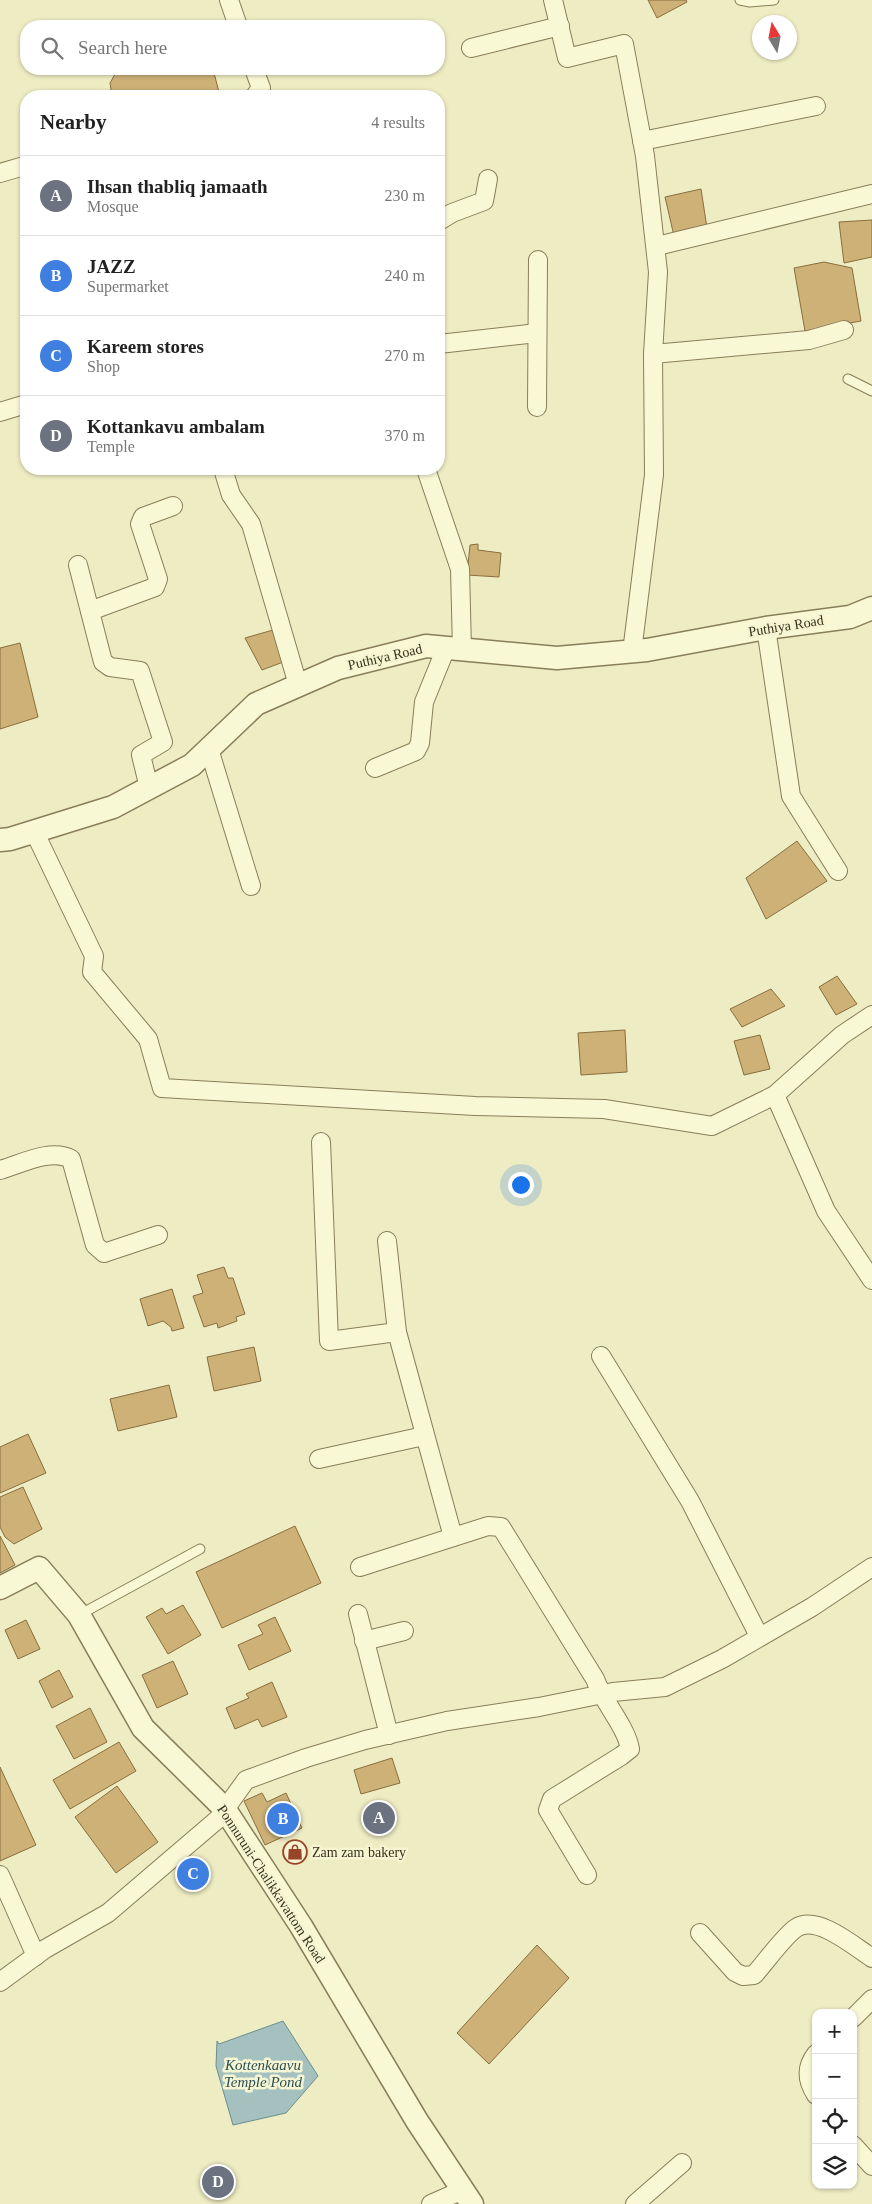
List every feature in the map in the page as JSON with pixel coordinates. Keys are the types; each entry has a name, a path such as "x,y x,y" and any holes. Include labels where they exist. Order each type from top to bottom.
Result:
{"street":[{"path":"229,0 236,20"},
{"path":"552,0 567,58 624,44 642,141 657,246 658,272 653,354 654,475 632,652"},
{"path":"471,48 560,26"},
{"path":"256,75 261,88 260,90"},
{"path":"642,141 816,106"},
{"path":"0,173 20,167"},
{"path":"445,217 484,202 488,179"},
{"path":"657,246 872,194"},
{"path":"536,407 538,260"},
{"path":"653,354 809,340 844,330"},
{"path":"445,343 537,333"},
{"path":"0,412 20,406"},
{"path":"225,475 231,495 251,524 298,685"},
{"path":"375,768 416,751 420,743 424,702 454,649 460,569 428,475"},
{"path":"90,611 155,587 158,580 140,524 143,517 173,506"},
{"path":"78,565 103,662 110,667 140,671 163,742 141,755 149,788"},
{"name":"Puthiya Road","path":"0,840 113,807 192,764 256,704 338,668 426,646 557,658 632,652 766,628 850,616 872,608"},
{"path":"766,628 791,796 838,871"},
{"path":"209,749 252,886"},
{"path":"34,831 94,956 92,972 148,1039 162,1088 475,1106 604,1108 712,1126 775,1095 842,1035 872,1015"},
{"path":"775,1095 826,1211 872,1280"},
{"path":"321,1142 330,1341 397,1332"},
{"path":"0,1170 52,1155 63,1154 71,1159 94,1245 104,1253 158,1235"},
{"path":"387,1241 397,1332 453,1537"},
{"path":"601,1356 690,1501 759,1636"},
{"path":"319,1459 424,1436"},
{"path":"360,1567 488,1526 501,1527 595,1679 600,1694 628,1739 630,1749 552,1799 548,1810 586,1876"},
{"path":"0,1982 36,1956 108,1913 218,1820 224,1808 246,1780 306,1758 389,1735 447,1722 539,1707 600,1694 665,1687 722,1659 812,1607 872,1567"},
{"name":"Ponnuruni-Chalikkavattom Road","path":"0,1588 40,1568 79,1615 143,1728 224,1808 301,1926 417,2120 468,2197"},
{"path":"358,1614 389,1735"},
{"path":"364,1641 404,1631"},
{"path":"0,1875 36,1956"},
{"path":"700,1933 735,1972 744,1976 754,1975 796,1928 808,1924 830,1930 872,1958"},
{"path":"857,2014 872,1999"},
{"path":"812,2059 808,2081 812,2088"},
{"path":"857,2149 872,2166"},
{"path":"635,2204 682,2163"},
{"path":"431,2204 468,2197"}],"lane":[{"path":"740,0 750,2 774,0"},
{"path":"848,379 872,391"},
{"path":"79,1615 200,1549"}],"water":[{"name":"Kottenkaavu Temple Pond","path":"283,2021 318,2076 286,2113 233,2125 216,2066 217,2041 219,2044"}],"building":[{"path":"648,0 686,0 687,2 657,18"},
{"path":"115,75 215,75 218,90 111,90 110,83"},
{"path":"701,189 707,228 674,236 665,197"},
{"path":"872,220 872,257 844,263 839,222"},
{"path":"824,262 852,268 861,321 805,331 794,268"},
{"path":"478,544 478,550 501,553 499,577 467,575 470,545"},
{"path":"273,630 286,661 262,670 245,638"},
{"path":"20,643 38,717 0,729 0,648"},
{"path":"797,841 827,881 766,919 746,878"},
{"path":"837,976 857,1004 836,1015 819,987"},
{"path":"771,989 785,1006 742,1027 730,1009"},
{"path":"625,1030 627,1072 581,1075 578,1033"},
{"path":"760,1035 770,1069 744,1075 734,1041"},
{"path":"224,1267 228,1278 233,1278 245,1314 236,1317 237,1321 218,1328 217,1323 204,1327 193,1296 203,1293 197,1275"},
{"path":"172,1289 184,1328 172,1331 171,1327 163,1321 148,1326 140,1299"},
{"path":"254,1347 261,1381 214,1391 207,1357"},
{"path":"169,1385 177,1417 118,1431 110,1399"},
{"path":"28,1434 46,1473 0,1493 0,1447"},
{"path":"23,1487 42,1529 14,1544 5,1537 0,1527 0,1497"},
{"path":"295,1526 321,1583 222,1628 196,1572"},
{"path":"0,1536 15,1565 0,1573"},
{"path":"183,1605 201,1635 168,1654 146,1617 162,1608 166,1614"},
{"path":"275,1617 291,1651 249,1670 238,1645 263,1634 258,1625"},
{"path":"26,1620 40,1649 18,1659 5,1630"},
{"path":"173,1661 188,1694 157,1708 142,1675"},
{"path":"59,1670 73,1697 52,1708 39,1681"},
{"path":"272,1682 287,1717 262,1727 258,1719 235,1729 226,1708 249,1698 246,1694"},
{"path":"90,1708 107,1742 74,1759 56,1726"},
{"path":"119,1742 136,1771 70,1809 53,1780"},
{"path":"392,1758 400,1783 361,1794 354,1770"},
{"path":"0,1767 36,1845 0,1861"},
{"path":"117,1786 158,1842 116,1873 75,1817"},
{"path":"262,1793 267,1802 286,1793 302,1828 265,1845 244,1801"},
{"path":"537,1945 569,1978 489,2064 457,2033"}],"place":[{"name":"Ihsan thabliq jamaath","path":"379,1818"},
{"name":"JAZZ","path":"283,1819"},
{"name":"Zam zam bakery","path":"295,1852"},
{"name":"Kareem stores","path":"193,1874"},
{"name":"Kottankavu ambalam","path":"218,2182"}]}
